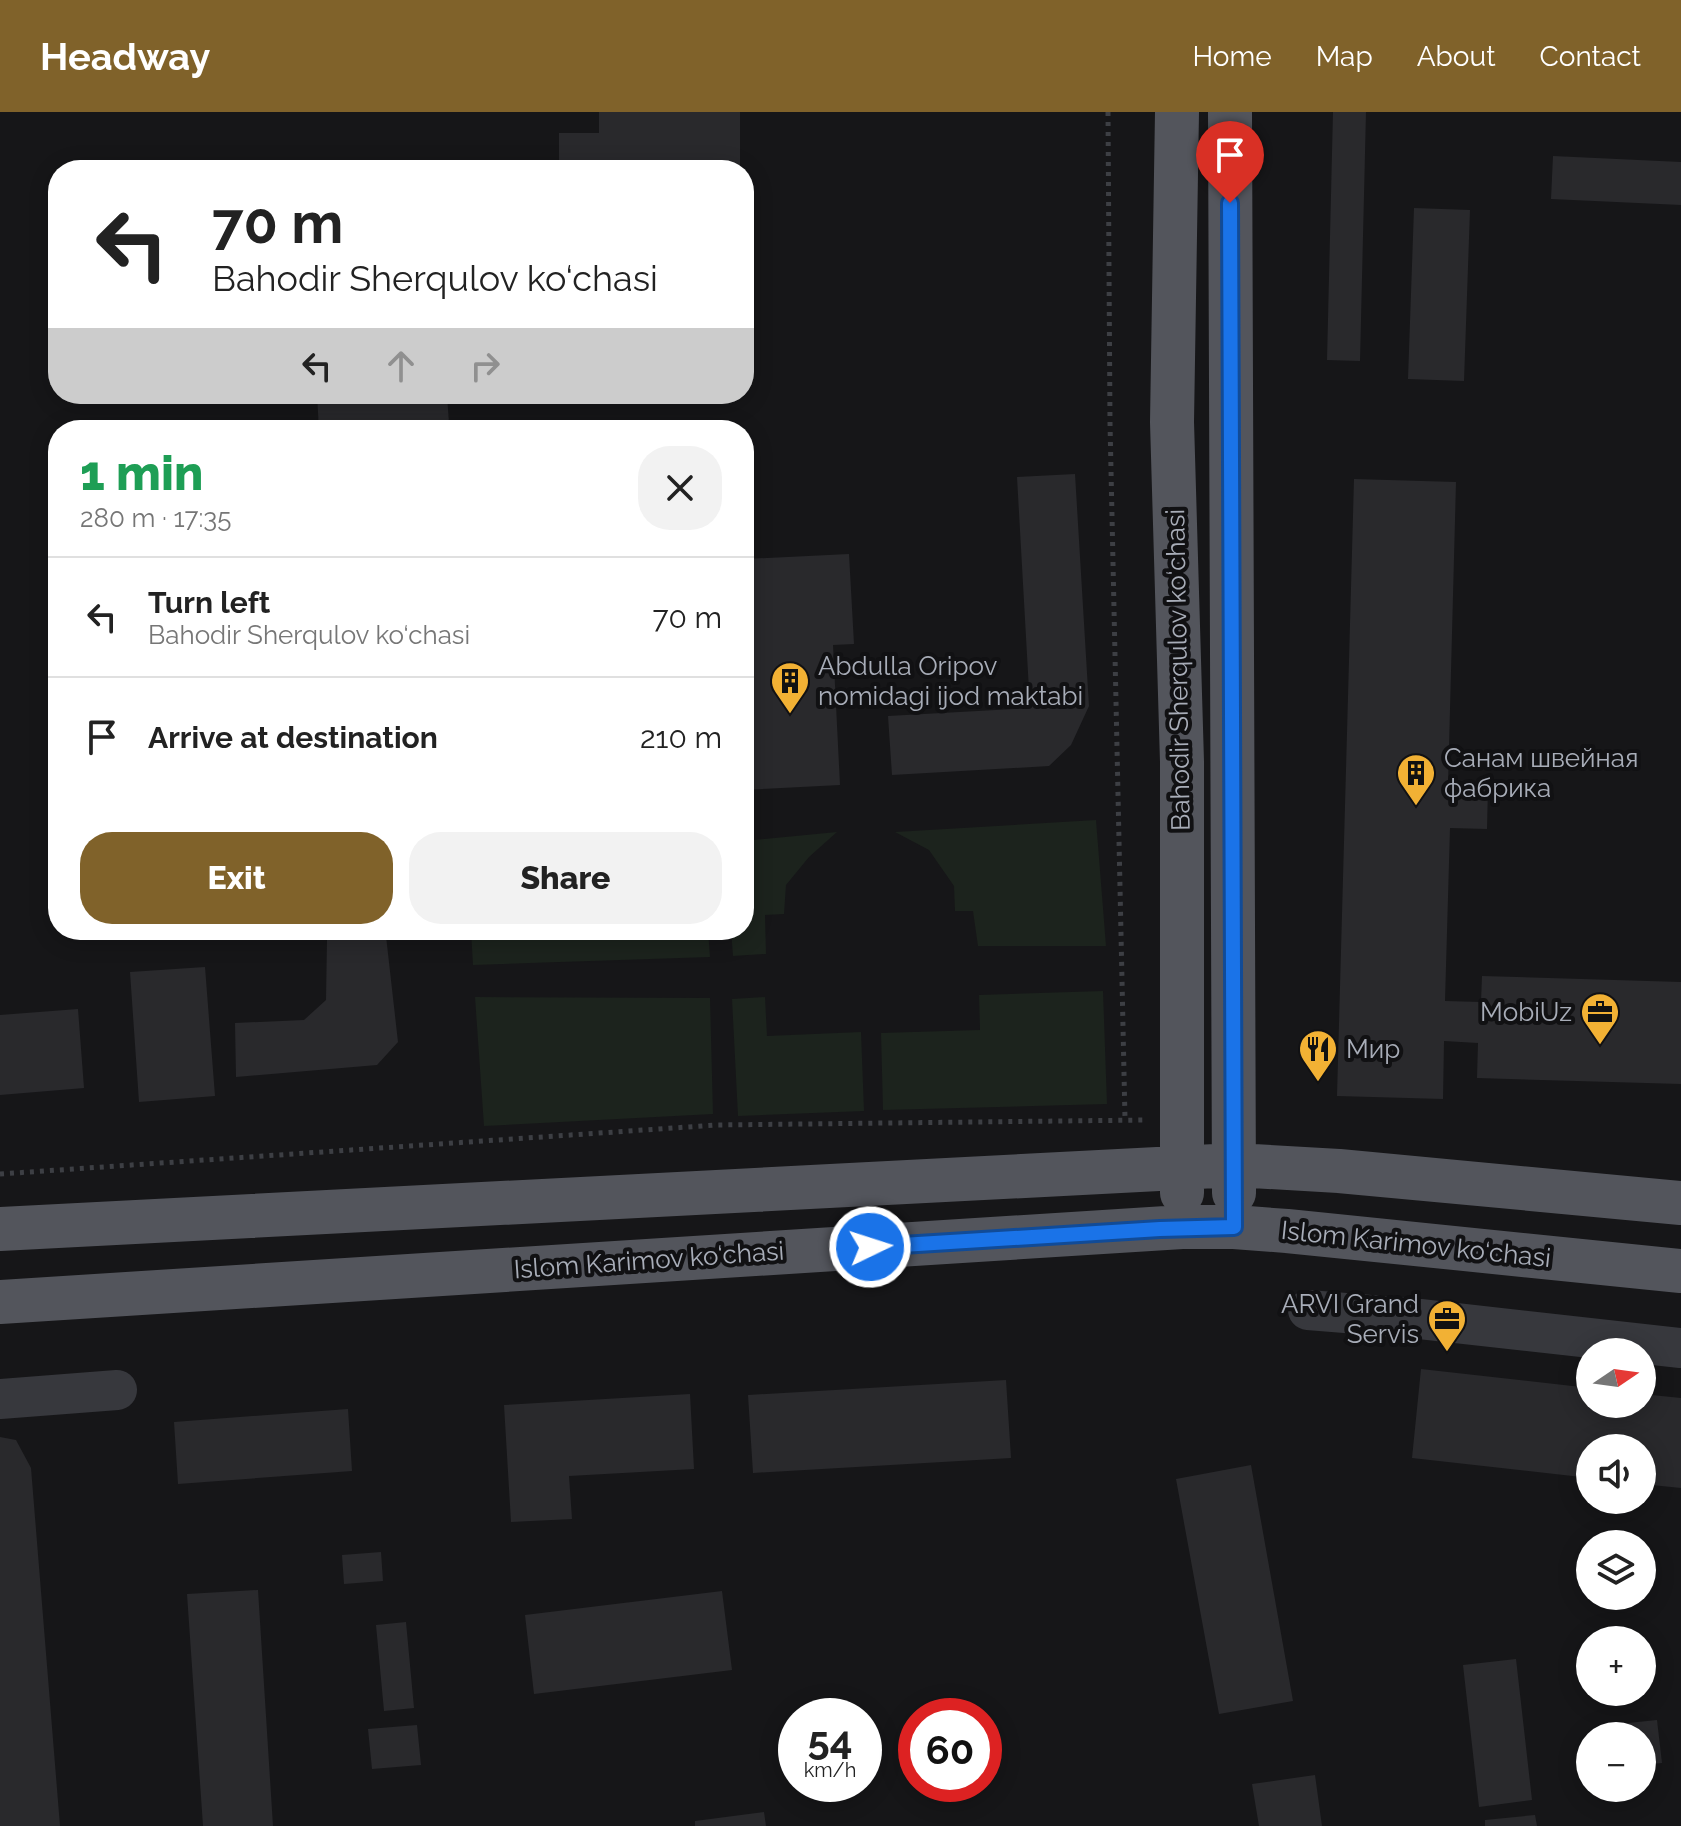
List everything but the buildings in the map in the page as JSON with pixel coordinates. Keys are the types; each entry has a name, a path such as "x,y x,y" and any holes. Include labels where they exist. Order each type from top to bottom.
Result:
{"main road":[{"name":"Bahodir Sherqulov ko‘chasi","path":"1177,112 1172,422 1182,762 1182,1227"},
{"name":"Bahodir Sherqulov ko‘chasi","path":"1230,112 1234,1227"},
{"path":"0,1229 1235,1165 1339,1171 1681,1203"},
{"name":"Islom Karimov ko‘chasi","path":"0,1302 1182,1227 1234,1227 1681,1271"}],"lane":[{"path":"1308,1310 1681,1348"},
{"path":"0,1399 117,1390"}],"path":[{"path":"1108,112 1110,423 1125,1119"},
{"path":"0,1174 717,1125 1149,1120"}],"shaded area":[{"path":"1096,820 1106,946 978,946 973,911 955,911 954,886 929,850 895,832"},
{"path":"837,832 809,857 786,885 784,914 765,915 766,954 733,956 732,940 754,940 754,840"},
{"path":"472,940 709,940 710,957 473,965"},
{"path":"1103,991 1107,1104 883,1110 881,1033 980,1030 979,995"},
{"path":"475,997 710,998 713,1114 484,1126"},
{"path":"765,997 767,1036 861,1032 864,1111 738,1116 732,999"}],"place":[{"name":"Abdulla Oripov nomidagi ijod maktabi","path":"790,715"},
{"name":"Санам швейная фабрика","path":"1416,807"},
{"name":"MobiUz","path":"1600,1046"},
{"name":"Мир","path":"1318,1083"},
{"name":"ARVI Grand Servis","path":"1447,1353"}],"route":[{"path":"870,1247 1182,1227 1234,1227 1230,203"}]}
